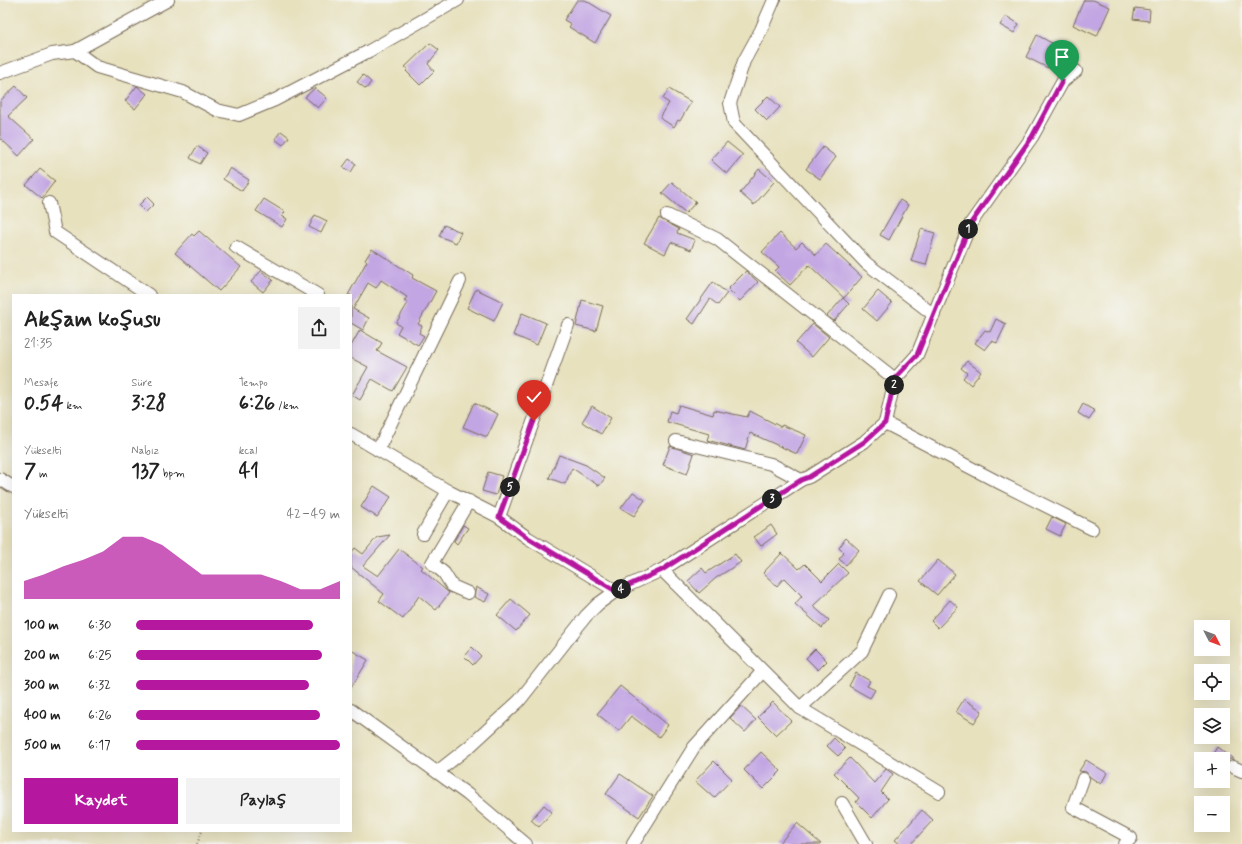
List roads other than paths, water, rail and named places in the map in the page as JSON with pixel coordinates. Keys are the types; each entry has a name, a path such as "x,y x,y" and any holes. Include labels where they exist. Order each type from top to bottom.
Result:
{"street":[{"path":"0,73 52,54 75,52 168,0"},
{"path":"75,52 97,67 183,92 217,110 239,115 275,100 356,58 458,0"},
{"path":"774,0 761,30 744,62 730,102 734,123 866,263 934,315"},
{"path":"437,772 470,746 519,701 586,616 598,604 616,591 662,570 801,480 809,477 864,442 885,423 895,378 917,355 971,223 1032,137 1062,81 1076,71"},
{"path":"49,203 55,232 148,294"},
{"path":"667,215 717,239 895,378"},
{"path":"236,247 316,294"},
{"path":"378,450 460,281"},
{"path":"499,517 568,325"},
{"path":"885,423 1092,529"},
{"path":"352,435 448,491 499,517 528,538 616,591"},
{"path":"676,441 770,464 801,480"},
{"path":"0,479 12,486"},
{"path":"423,534 448,491"},
{"path":"468,593 452,586 444,573 432,563 469,501"},
{"path":"662,570 762,672 800,708 939,792"},
{"path":"800,708 862,651 889,595"},
{"path":"633,844 694,747 762,672"},
{"path":"352,711 467,794 526,844"},
{"path":"1082,779 1073,807 1131,838 1125,844"},
{"path":"842,803 866,844"}]}
